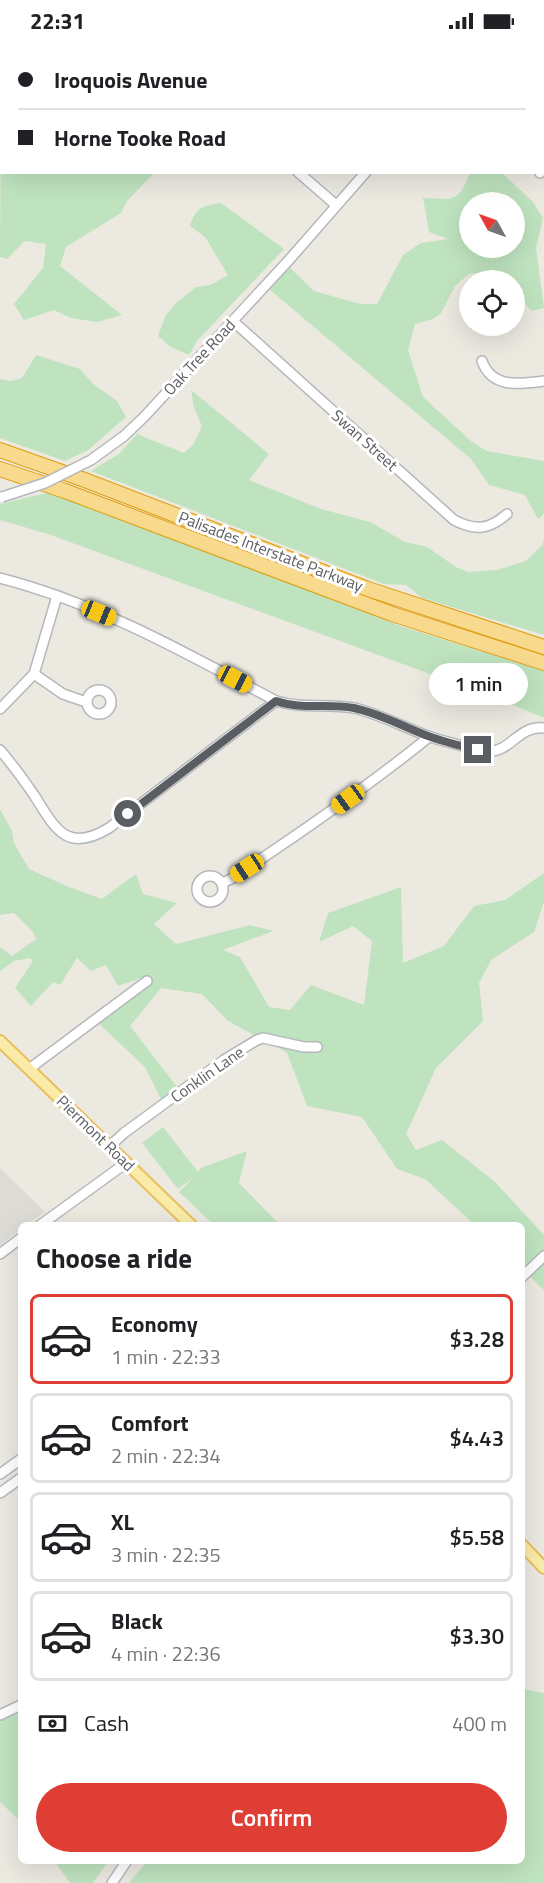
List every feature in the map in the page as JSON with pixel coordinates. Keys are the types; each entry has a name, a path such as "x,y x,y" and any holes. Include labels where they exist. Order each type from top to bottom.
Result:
{"highway":[{"name":"Palisades Interstate Parkway","path":"0,450 82,479 368,589 544,647"},
{"name":"Palisades Interstate Parkway","path":"0,469 66,491 404,618 544,663"}],"main road":[{"name":"Piermont Road","path":"0,1041 188,1222"},
{"path":"525,1548 544,1568"}],"street":[{"path":"300,174 336,205"},
{"name":"Oak Tree Road","path":"1,497 45,483 91,460 135,426 233,321 364,174"},
{"name":"Swan Street","path":"233,321 454,520 476,528 498,522 507,514"},
{"path":"482,361 485,371 493,378 507,383 523,384 544,381"},
{"path":"0,578 57,596 120,621 173,646 276,701 289,705 354,708 429,736 493,752 522,732 537,727 544,728"},
{"path":"0,709 34,674 57,596"},
{"path":"34,674 63,694 86,702"},
{"path":"0,750 18,771 52,826 63,834 86,838 96,836 109,828 276,701"},
{"path":"222,883 312,826 429,736"},
{"path":"29,1068 147,981"},
{"name":"Conklin Lane","path":"110,1147 124,1132 224,1060 257,1040 263,1038 304,1047 317,1047"},
{"path":"45,1222 126,1163"},
{"path":"0,1254 18,1240"},
{"path":"525,1274 544,1256"},
{"path":"0,1474 18,1461"},
{"path":"0,1493 18,1480"},
{"path":"0,1715 18,1706"},
{"path":"112,1883 125,1864"}],"shaded area":[{"path":"0,1168 45,1212 30,1222 18,1222 18,1231 0,1245"}],"green space":[{"path":"1,174 153,174 127,201 121,213 66,247 60,266 122,315 97,322 71,318 54,310 24,320 14,304 43,268 46,244 25,241 7,259 0,257"},
{"path":"470,174 503,174 522,192 460,192"},
{"path":"458,195 459,258 525,258 525,195 533,202 543,218 536,248 544,308 532,311 525,304 525,270 459,270 459,283 441,313 433,319 415,324 408,350 423,397 472,442 487,451 544,461 544,514 538,519 525,495 489,485 471,459 270,290 289,267 314,291 360,304 377,304 403,255 421,243 448,239 429,232 423,198 448,199"},
{"path":"221,203 284,249 197,341 189,355 171,347 158,336 166,315 176,303 196,287 210,285 228,275 205,237 190,226 197,211 209,205"},
{"path":"36,355 80,369 93,384 117,401 126,417 88,450 65,461 0,438 0,379 11,381 22,378"},
{"path":"191,390 269,454 249,480 321,509 370,522 405,542 427,547 456,567 468,572 497,570 526,561 543,544 544,538 544,635 422,598 406,585 384,584 91,471 119,454 137,434 184,453 193,445 202,426 194,408"},
{"path":"51,492 403,627 544,671 544,718 504,701 48,534 0,520 0,504"},
{"path":"0,809 12,831 14,843 29,869 102,899 136,874 143,894 177,903 154,924 176,944 250,925 273,931 223,950 240,957 269,1007 290,1010 311,985 364,1005 372,941 353,926 319,942 328,913 401,887 403,963 444,946 474,906 505,900 544,873 544,902 534,932 491,960 479,983 483,1021 436,1068 406,1134 416,1150 442,1140 494,1181 544,1235 544,1290 525,1272 525,1222 472,1222 425,1179 397,1169 362,1117 307,1106 287,1053 228,1021 202,994 161,988 130,1026 181,1092 164,1105 145,1067 96,1021 142,989 150,975 118,986 106,965 91,971 77,958 60,985 53,982 31,1006 15,988 33,961 30,958 14,961 0,971 0,947 12,956 36,939 33,932 14,913 0,915"},
{"path":"163,1127 198,1172 201,1168 247,1151 239,1183 277,1222 211,1222 179,1192 194,1177 178,1189 142,1143"},
{"path":"525,1690 544,1693 544,1883 129,1883 144,1864 525,1864"},
{"path":"18,1713 18,1819 0,1802 0,1722"},
{"path":"56,1864 106,1864 93,1883 70,1883"}],"route":[{"path":"128,814 276,701 304,707 354,708 429,736 478,750"}]}
